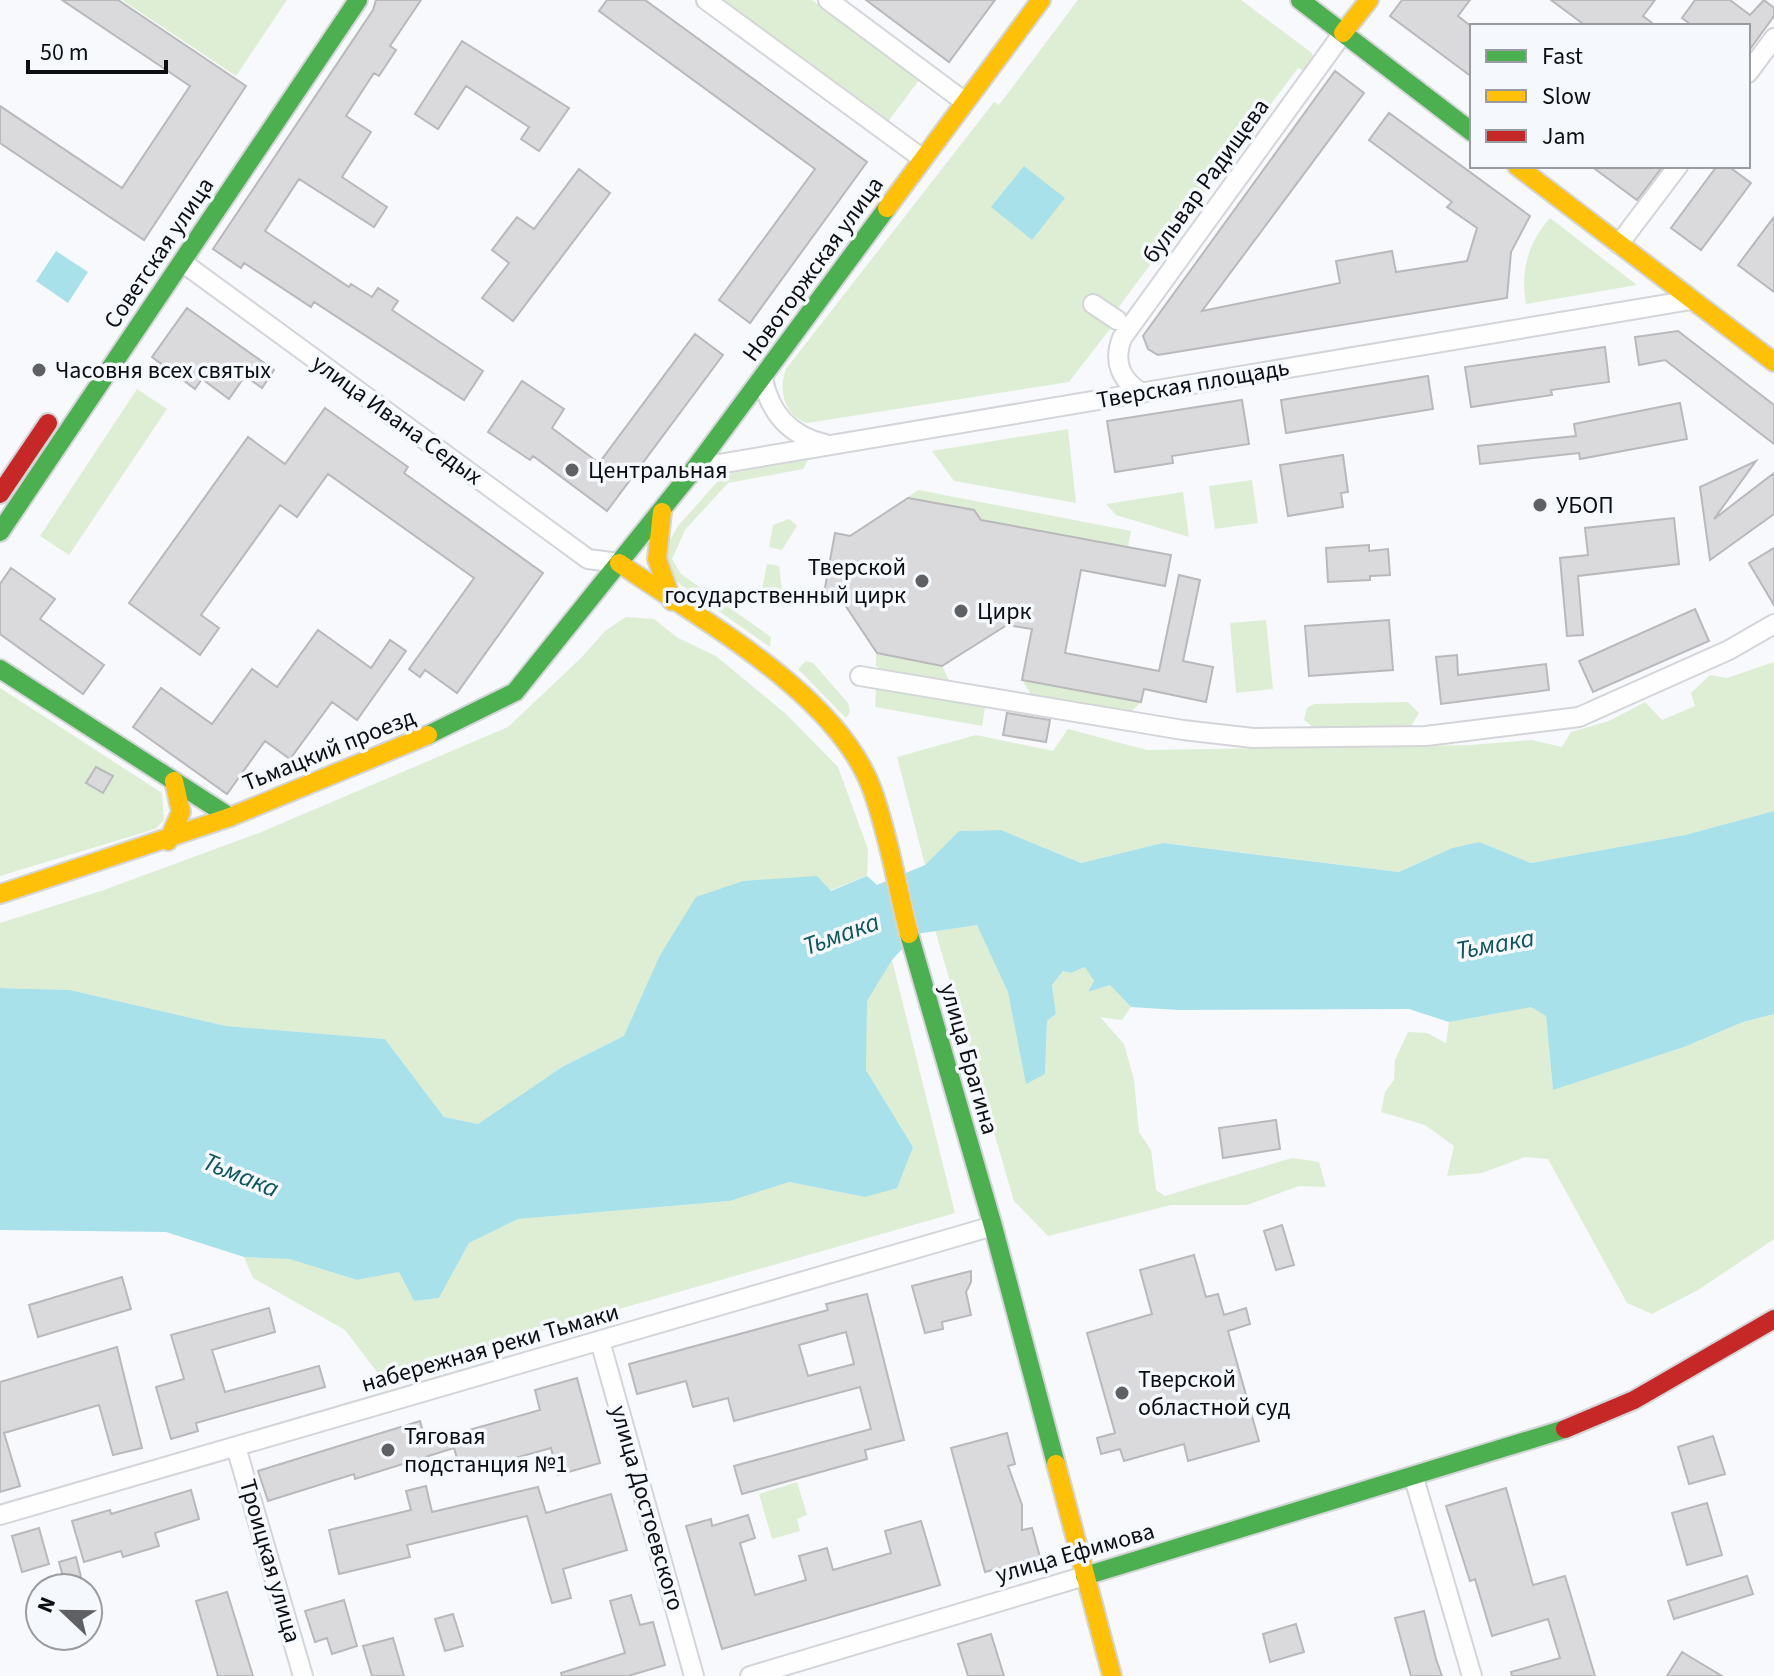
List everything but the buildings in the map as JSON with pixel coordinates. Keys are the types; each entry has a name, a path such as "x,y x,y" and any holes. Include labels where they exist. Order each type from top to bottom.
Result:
{"street":[{"name":"Советская улица","path":"0,532 358,0"},
{"path":"706,0 923,159"},
{"path":"828,0 965,102"},
{"name":"Новоторжская улица","path":"619,563 763,378 1041,0"},
{"name":"бульвар Радищева","path":"1142,393 1128,383 1120,369 1117,353 1122,338 1369,0"},
{"path":"1303,1 1470,130"},
{"path":"1750,70 1774,38"},
{"path":"1520,168 1774,362"},
{"path":"1619,244 1676,168"},
{"path":"166,251 182,262"},
{"name":"улица Ивана Седых","path":"182,262 588,559 619,563"},
{"name":"Тверская площадь","path":"695,468 1691,300"},
{"path":"1093,304 1117,320"},
{"path":"763,378 768,399 784,423 808,439 829,445"},
{"path":"0,494 60,405"},
{"path":"664,508 658,528 657,559 672,601"},
{"name":"улица Брагина","path":"619,563 794,683 829,717 865,774 882,819 919,973 993,1226 1112,1676"},
{"name":"Тьмацкий проезд","path":"0,894 168,841 462,721 501,702 521,685 619,563"},
{"path":"860,676 1183,730 1253,738 1426,736 1579,717 1729,650 1774,624"},
{"path":"0,669 230,817"},
{"path":"168,841 181,815 180,794 174,781"},
{"name":"набережная реки Тьмаки","path":"0,1515 993,1226"},
{"path":"1472,1676 1414,1478 1561,1431 1634,1400 1774,1319"},
{"name":"улица Достоевского","path":"600,1341 694,1676"},
{"name":"Троицкая улица","path":"236,1447 303,1676"},
{"name":"улица Ефимова","path":"750,1676 1414,1478"}],"green space":[{"path":"122,0 287,0 236,76"},
{"path":"722,0 812,0 919,80 887,123"},
{"path":"1078,0 1241,0 1312,53 1313,60 1304,71 1298,68 1162,249 1167,253 1159,265 1153,261 1118,308 1123,312 1069,382 807,423 799,419 785,401 783,385 786,369 994,102 999,105"},
{"path":"1550,218 1637,285 1526,304 1524,280 1531,247"},
{"path":"137,389 167,409 69,555 40,536"},
{"path":"1068,429 1076,503 954,481 932,451"},
{"path":"808,460 803,469 728,483 685,530 672,559 681,574 771,637 770,647 676,581 666,569 669,542 678,526 717,482 732,473"},
{"path":"1252,480 1258,523 1215,529 1209,486"},
{"path":"918,490 1131,531 1128,547 981,520 974,510 908,497"},
{"path":"1183,492 1189,537 1116,515 1106,504"},
{"path":"789,519 797,526 782,550 769,547 773,525"},
{"path":"767,564 779,566 783,598 776,600 762,589"},
{"path":"626,617 654,619 678,638 716,656 786,714 838,767 868,849 867,876 659,957 625,1036 562,1067 479,1124 444,1117 385,1039 226,1026 70,990 0,988 0,923 101,891 259,833 508,727 605,631"},
{"path":"1266,620 1273,689 1236,693 1230,623"},
{"path":"876,654 942,666 950,682 882,670 876,666"},
{"path":"806,661 813,663 848,703 850,712 846,718 798,669"},
{"path":"1774,662 1774,811 1685,835 1531,863 1478,842 1452,848 1399,872 1164,843 1081,863 1001,830 959,831 925,865 897,757 976,735 1053,751 1068,729 1147,750 1471,745 1532,740 1562,747 1571,732 1609,721 1645,702 1662,720 1695,706 1691,693 1710,675 1727,678"},
{"path":"1022,680 1141,702 1130,713 1032,696"},
{"path":"0,688 162,793 164,820 155,829 0,876"},
{"path":"876,689 985,707 982,726 875,707"},
{"path":"1408,702 1419,713 1411,726 1316,729 1304,720 1307,708 1314,704"},
{"path":"978,925 1008,992 1017,1031 1045,1074 1047,1021 1056,1014 1052,985 1063,971 1071,973 1086,967 1094,981 1088,992 1110,985 1131,1007 1122,1020 1100,1017 1124,1044 1134,1080 1139,1132 1151,1150 1156,1190 1165,1196 1292,1158 1319,1162 1326,1187 1299,1186 1247,1205 1171,1205 1048,1236 1014,1201 935,930"},
{"path":"892,960 955,1213 381,1377 345,1330 253,1278 244,1257 290,1258 357,1280 399,1272 414,1301 439,1298 469,1243 518,1219 730,1201 789,1182 865,1197 913,1147 866,1070 866,1001"},
{"path":"1531,1006 1546,1016 1553,1090 1684,1047 1743,1022 1774,1014 1774,1239 1698,1290 1652,1314 1627,1303 1548,1159 1525,1157 1482,1173 1447,1176 1454,1146 1425,1125 1381,1112 1385,1092 1394,1080 1395,1060 1408,1032 1427,1033 1446,1043 1449,1022"},
{"path":"797,1482 807,1515 797,1519 800,1531 772,1539 759,1494"}],"water":[{"path":"1024,166 1065,198 1032,240 991,207"},
{"path":"56,251 88,272 68,303 36,281"},
{"name":"Тьмака","path":"1774,811 1774,1014 1743,1022 1684,1047 1553,1090 1546,1016 1531,1007 1449,1022 1409,1009 1178,1010 1131,1007 1110,985 1088,992 1094,981 1085,967 1071,973 1063,971 1052,985 1056,1014 1047,1021 1045,1074 1026,1084 1008,992 977,925 916,934 892,960 867,1001 866,1070 913,1147 897,1188 865,1197 789,1182 730,1201 518,1219 469,1243 439,1298 414,1301 399,1272 357,1280 290,1259 244,1257 166,1232 0,1230 0,988 70,990 226,1026 385,1039 444,1117 478,1124 562,1067 624,1036 659,957 696,897 743,881 817,876 831,891 867,876 877,885 925,865 959,831 1001,830 1081,863 1163,843 1399,872 1452,848 1479,842 1531,863 1685,835"}],"traffic: fast":[{"path":"0,532 358,0"},
{"path":"1300,0 1470,130"},
{"path":"428,735 515,692 695,468 887,208"},
{"path":"0,669 230,817"},
{"path":"909,934 993,1226 1056,1464"},
{"path":"1085,1576 1565,1429"}],"traffic: slow":[{"path":"887,208 1041,0"},
{"path":"1343,33 1369,0"},
{"path":"1520,168 1774,362"},
{"path":"662,512 657,559 672,601"},
{"path":"619,563 764,662 831,723 856,757 873,792 909,934"},
{"path":"0,894 230,817 428,735"},
{"path":"168,841 181,812 174,781"},
{"path":"1056,1464 1112,1676"}],"traffic: jam":[{"path":"0,494 48,423"},
{"path":"1565,1429 1634,1400 1774,1319"}],"place":[{"name":"Часовня всех святых","path":"39,370"},
{"name":"Центральная","path":"572,470"},
{"name":"УБОП","path":"1540,505"},
{"name":"Тверской государственный цирк","path":"922,581"},
{"name":"Цирк","path":"961,611"},
{"name":"Тверской областной суд","path":"1122,1393"},
{"name":"Тяговая подстанция №1","path":"388,1450"}]}
